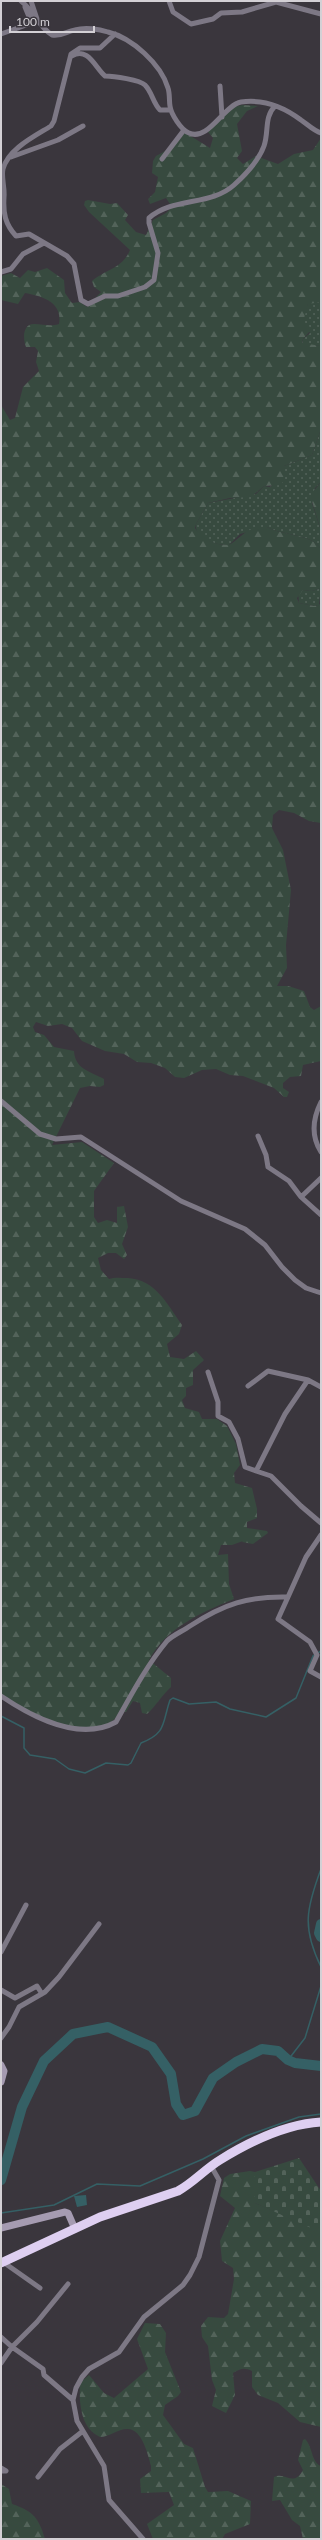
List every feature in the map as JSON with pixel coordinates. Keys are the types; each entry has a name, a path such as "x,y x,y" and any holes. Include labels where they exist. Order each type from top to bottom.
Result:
{"highway":[{"path":"2,2263 100,2217 178,2191 211,2166 238,2150 285,2130 321,2122"}],"street":[{"path":"31,1 38,22"},
{"path":"169,1 173,12 191,24 213,19 221,13 242,12 276,2 321,14"},
{"path":"22,2 47,32 57,36 76,29 102,30 115,34 138,45 162,76 168,88 171,110 184,130 194,134 204,131 222,117 233,105 241,102 266,103 289,111 321,133"},
{"path":"1,34 29,24 30,19 22,2"},
{"path":"115,34 100,48 80,48 69,58 54,121 8,158 2,170 4,210 7,223 16,236 29,234 67,256 74,264 81,300 88,304 105,296 118,296 145,287 154,280 158,253 149,224 149,218 173,205 212,196 233,186 262,151 269,112 276,106"},
{"path":"69,58 76,54 88,57 92,59 104,75 116,76 140,82 146,86 151,98 160,110 171,110"},
{"path":"220,86 222,117"},
{"path":"8,158 58,140 83,126"},
{"path":"162,159 184,130"},
{"path":"1,272 11,269 23,254 44,243"},
{"path":"1,1101 40,1134 56,1139 82,1137 182,1201 244,1229 265,1245 282,1267 295,1280 306,1288 321,1293"},
{"path":"321,1102 314,1122 317,1143 321,1152"},
{"path":"258,1136 266,1155 268,1167 289,1181 301,1197 321,1215"},
{"path":"301,1197 321,1178"},
{"path":"248,1386 268,1371 308,1380 321,1387"},
{"path":"208,1372 218,1402 218,1416 229,1422 238,1439 245,1467 271,1476 301,1506 321,1522"},
{"path":"256,1471 285,1414 308,1380"},
{"path":"321,1535 306,1558 278,1619 310,1642 316,1653 309,1670 321,1677"},
{"path":"1,1696 37,1717 56,1724 94,1731 116,1722 149,1667 169,1640 214,1610 225,1606 264,1596 288,1597"},
{"path":"1,1952 26,1905"},
{"path":"1,2038 19,2007 42,1994 59,1977 99,1924"},
{"path":"1,1990 15,1998 36,1986 42,1994"},
{"path":"1,2065 4,2071 1,2082"},
{"path":"143,2539 109,2500 104,2466 77,2421 73,2400 76,2388 82,2377 90,2369 119,2352 144,2318 182,2285 196,2265 213,2210 220,2180 211,2166"},
{"path":"1,2228 65,2212 68,2213 75,2229"},
{"path":"2,2263 40,2288"},
{"path":"1,2363 12,2347 37,2322 68,2284"},
{"path":"1,2338 43,2369 44,2375 73,2400"},
{"path":"38,2477 60,2449 83,2431"}],"green space":[{"path":"243,105 258,106 247,111 237,124 242,151 237,158 243,164 256,156 278,164 294,154 313,150 321,138 321,302 308,304 303,322 309,326 311,330 303,339 302,343 321,346 321,429 312,455 284,466 284,481 280,485 264,486 251,497 230,498 208,503 195,528 202,536 210,541 229,545 254,528 267,527 280,532 303,537 316,544 321,549 321,588 312,591 303,590 297,598 299,603 314,606 319,605 321,602 321,823 309,821 294,813 279,810 273,815 272,828 283,850 291,890 286,945 287,968 277,986 288,986 304,991 310,1007 314,1010 321,1006 321,1061 303,1065 301,1076 290,1077 283,1083 283,1088 289,1092 287,1097 284,1097 274,1088 243,1076 230,1075 216,1069 202,1070 184,1078 175,1077 165,1068 151,1063 137,1062 124,1054 105,1051 82,1041 72,1028 62,1024 48,1026 36,1022 33,1027 35,1032 44,1035 54,1047 74,1051 77,1062 80,1066 104,1079 104,1085 100,1087 90,1086 80,1088 52,1145 82,1142 114,1163 94,1191 94,1217 98,1223 107,1220 117,1223 117,1207 124,1206 128,1227 122,1244 127,1255 124,1259 116,1253 108,1253 98,1258 101,1270 109,1279 128,1278 146,1283 166,1301 182,1325 179,1334 167,1344 170,1357 184,1359 196,1351 204,1360 193,1370 193,1385 186,1388 186,1396 182,1400 185,1408 199,1412 202,1419 217,1419 227,1426 236,1444 240,1465 234,1473 235,1483 252,1488 257,1509 257,1518 247,1522 247,1528 267,1531 268,1533 253,1544 242,1542 243,1541 232,1545 221,1545 218,1555 228,1554 229,1584 234,1599 186,1622 165,1639 156,1649 149,1660 171,1678 171,1687 150,1711 147,1714 142,1713 140,1703 133,1701 126,1712 120,1712 109,1723 95,1728 79,1728 44,1718 1,1695 1,405 10,420 15,418 23,387 39,371 36,362 38,351 35,347 26,347 24,337 25,329 34,324 59,324 59,316 58,310 50,301 38,296 25,293 18,304 1,300 1,276 11,273 20,278 28,270 35,272 47,268 64,280 65,293 72,303 80,302 87,307 101,292 94,287 92,281 123,261 130,250 89,212 84,205 85,201 88,200 110,204 117,203 128,215 125,220 136,232 146,235 153,220 166,213 172,207 166,198 150,204 148,199 155,192 158,177 152,173 153,161 156,156 167,150 184,132 210,148 213,138 208,132 233,107"},
{"path":"321,302 321,346 302,344 303,339 310,333 302,322 308,303"},
{"path":"321,429 321,482 315,488 312,503 321,531 321,549 310,540 303,537 280,532 267,527 240,534 229,545 213,543 202,538 196,529 196,524 208,503 256,494 264,486 270,487 284,476 284,466 312,455"},
{"path":"321,482 321,531 311,498 312,493"},
{"path":"321,588 319,605 314,606 299,603 298,593 303,590 312,591"},
{"path":"299,2158 321,2191 320,2232 255,2203 255,2172"},
{"path":"250,2171 255,2172 255,2203 321,2231 321,2427 300,2422 278,2403 258,2395 252,2387 252,2371 247,2369 233,2373 235,2395 226,2413 212,2406 216,2390 212,2380 208,2346 202,2337 201,2326 208,2317 224,2318 228,2314 234,2279 233,2268 222,2261 220,2241 235,2208 220,2196 224,2178 230,2174"},
{"path":"145,2323 160,2324 166,2333 165,2352 181,2392 178,2396 165,2405 163,2415 184,2444 193,2448 205,2487 208,2492 228,2491 251,2501 250,2524 225,2534 222,2539 153,2539 147,2524 174,2505 169,2492 141,2493 140,2479 151,2471 151,2466 144,2443 137,2433 127,2429 100,2437 93,2433 88,2427 82,2414 80,2383 89,2375 104,2393 114,2398 148,2369 137,2339"},
{"path":"305,2439 308,2442 315,2461 321,2466 321,2539 303,2539 300,2526 292,2520 280,2500 272,2501 274,2477 282,2476 293,2479 296,2478 303,2470 298,2460 303,2440"},
{"path":"1,2484 9,2489 12,2504 25,2509 34,2516 45,2539 1,2539"}],"water":[{"path":"86,2195 87,2205 77,2207 74,2196"}],"waterway":[{"path":"1,1716 24,1728 24,1748 30,1755 55,1759 69,1769 85,1773 106,1763 128,1765 131,1763 141,1743 159,1731 164,1721 170,1700 173,1698 189,1704 216,1702 230,1709 266,1717 296,1698 313,1656 321,1651"},
{"path":"321,1869 309,1907 308,1918 311,1941 321,1967"},
{"path":"321,1924 319,1933 321,1937"},
{"path":"288,2060 305,2038 321,1986"},
{"path":"1,2180 22,2107 44,2061 73,2034 108,2027 152,2047 171,2074 176,2104 183,2115 195,2111 213,2078 236,2062 262,2049 278,2051 288,2060 295,2063 321,2066"},
{"path":"1,2213 54,2205 97,2184 140,2186 203,2159 246,2136 299,2117 321,2114"}]}
